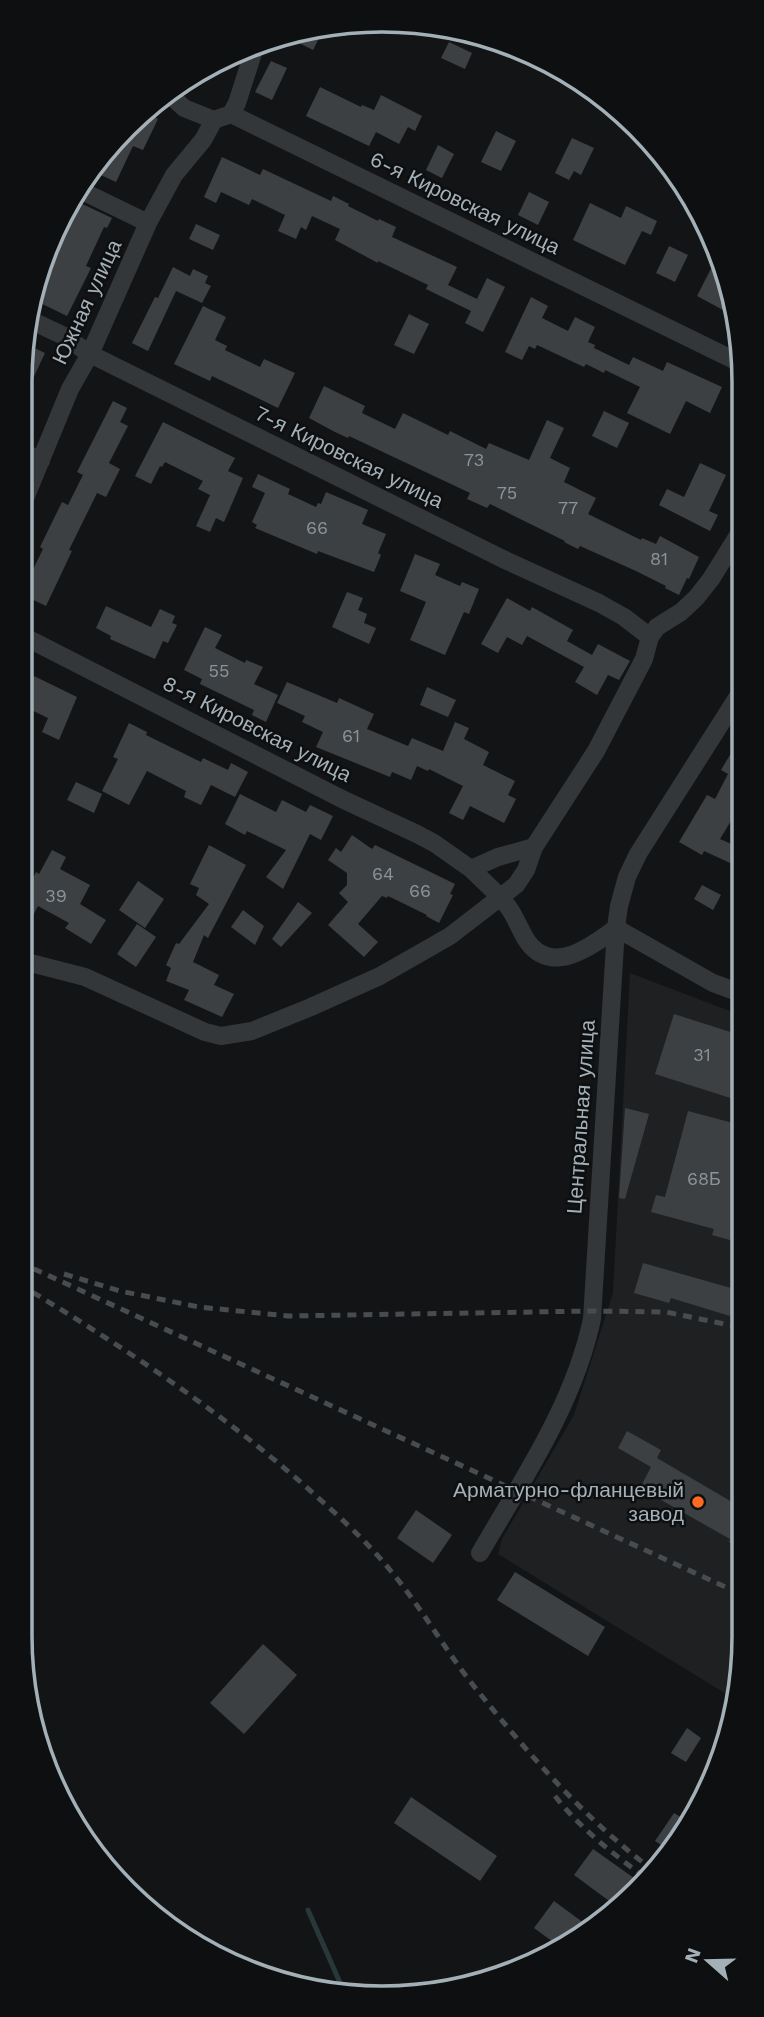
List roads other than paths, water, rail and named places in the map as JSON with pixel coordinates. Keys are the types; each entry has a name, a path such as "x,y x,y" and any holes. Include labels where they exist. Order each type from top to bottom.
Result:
{"street":[{"path":"175,100 184,108 214,120 231,114 252,57"},
{"name":"6-я Кировская улица","path":"231,114 732,359"},
{"name":"Южная улица","path":"32,482 70,389 90,354 148,223 174,175 203,140 214,120"},
{"path":"87,193 148,223"},
{"name":"7-я Кировская улица","path":"36,323 64,336 90,354 490,553 599,603 624,617 650,637"},
{"path":"32,456 41,461"},
{"path":"32,963 85,977 205,1032 221,1036 252,1031 311,1007 380,975 450,936 516,885 522,877 534,847 596,751 645,659 650,637 657,627 681,612 696,598 732,545"},
{"name":"8-я Кировская улица","path":"32,641 434,843 471,869 499,897 510,909 528,942 538,952 550,957 579,953 615,928"},
{"name":"Центральная улица","path":"480,1553 542,1445 574,1379 587,1343 592,1319 615,928 619,906 638,854 732,707"},
{"path":"471,869 498,857 534,847"},
{"path":"615,928 713,983 732,990"}],"waterway":[{"path":"308,1910 340,1983"}],"railway":[{"path":"32,1268 732,1590"},
{"path":"64,1274 120,1291 199,1307 288,1316 666,1312 732,1326"},
{"path":"32,1292 202,1403 271,1457 338,1516 390,1570 466,1675 538,1763 582,1809 647,1865"},
{"path":"555,1796 575,1819 639,1873"}],"place":[{"name":"Арматурно-фланцевый завод","path":"698,1502"}]}
